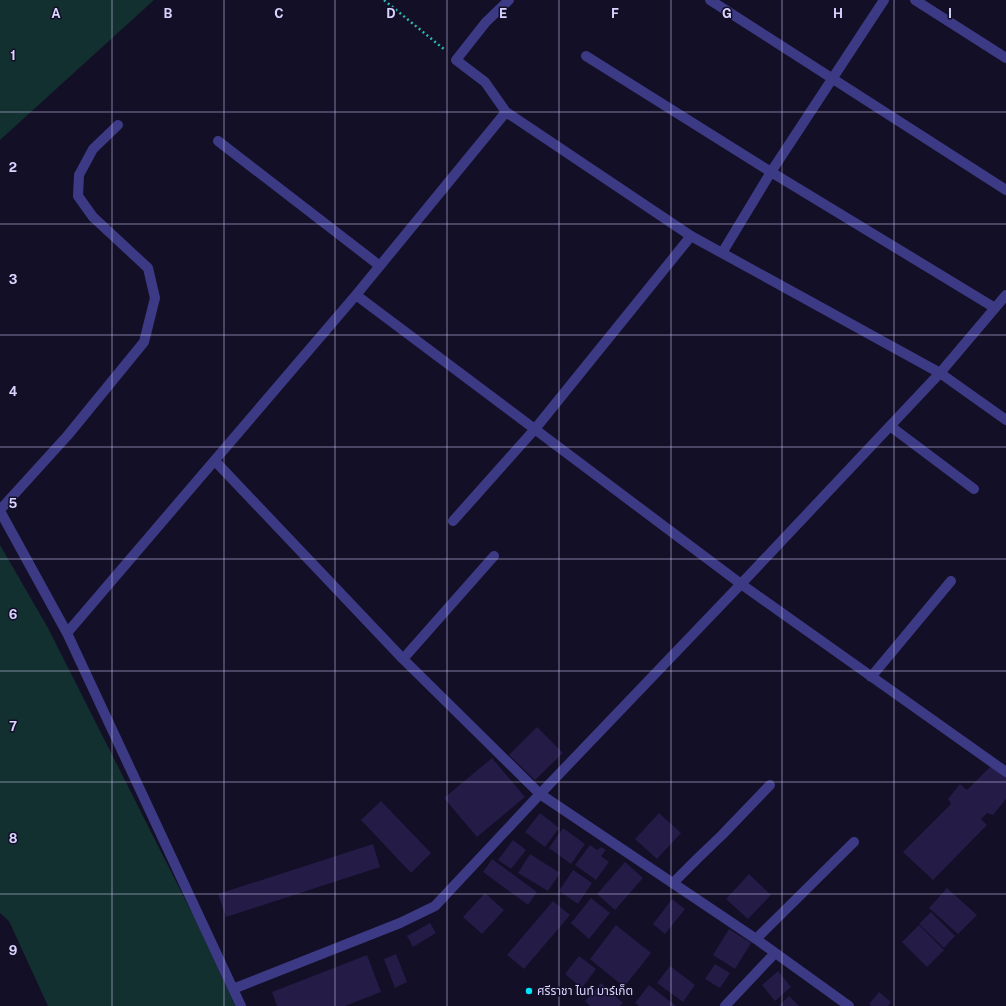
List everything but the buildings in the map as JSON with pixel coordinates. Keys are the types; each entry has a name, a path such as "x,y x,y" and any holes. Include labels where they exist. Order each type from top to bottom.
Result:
{"street":[{"path":"509,0 486,22 456,60 485,82 506,112 691,236 940,373 1006,420"},
{"path":"710,0 1006,190"},
{"path":"722,253 771,172 884,0"},
{"path":"915,0 1006,58"},
{"path":"586,56 771,172 995,308"},
{"path":"67,633 356,295 506,112"},
{"path":"118,125 93,149 79,175 78,196 93,216 148,268 155,298 144,342 68,435 0,511 67,633 241,1006"},
{"path":"218,141 380,266"},
{"path":"453,521 535,429 691,236"},
{"path":"356,295 741,584 1006,772"},
{"path":"233,989 400,922 435,906 940,373 1006,295"},
{"path":"890,426 974,489"},
{"path":"215,461 403,659 540,794 756,939 849,1006"},
{"path":"403,659 494,556"},
{"path":"871,677 952,581"},
{"path":"673,883 722,836 770,785"},
{"path":"756,939 854,842"},
{"path":"725,1006 776,953"}],"path":[{"path":"384,0 456,60"}],"green space":[{"path":"0,0 154,0 0,140"},
{"path":"0,545 48,628 198,925 235,1006 48,1006 9,921 0,913"}],"place":[{"name":"ศรีราชา ไนท์ มาร์เก็ต","path":"529,991"}]}
